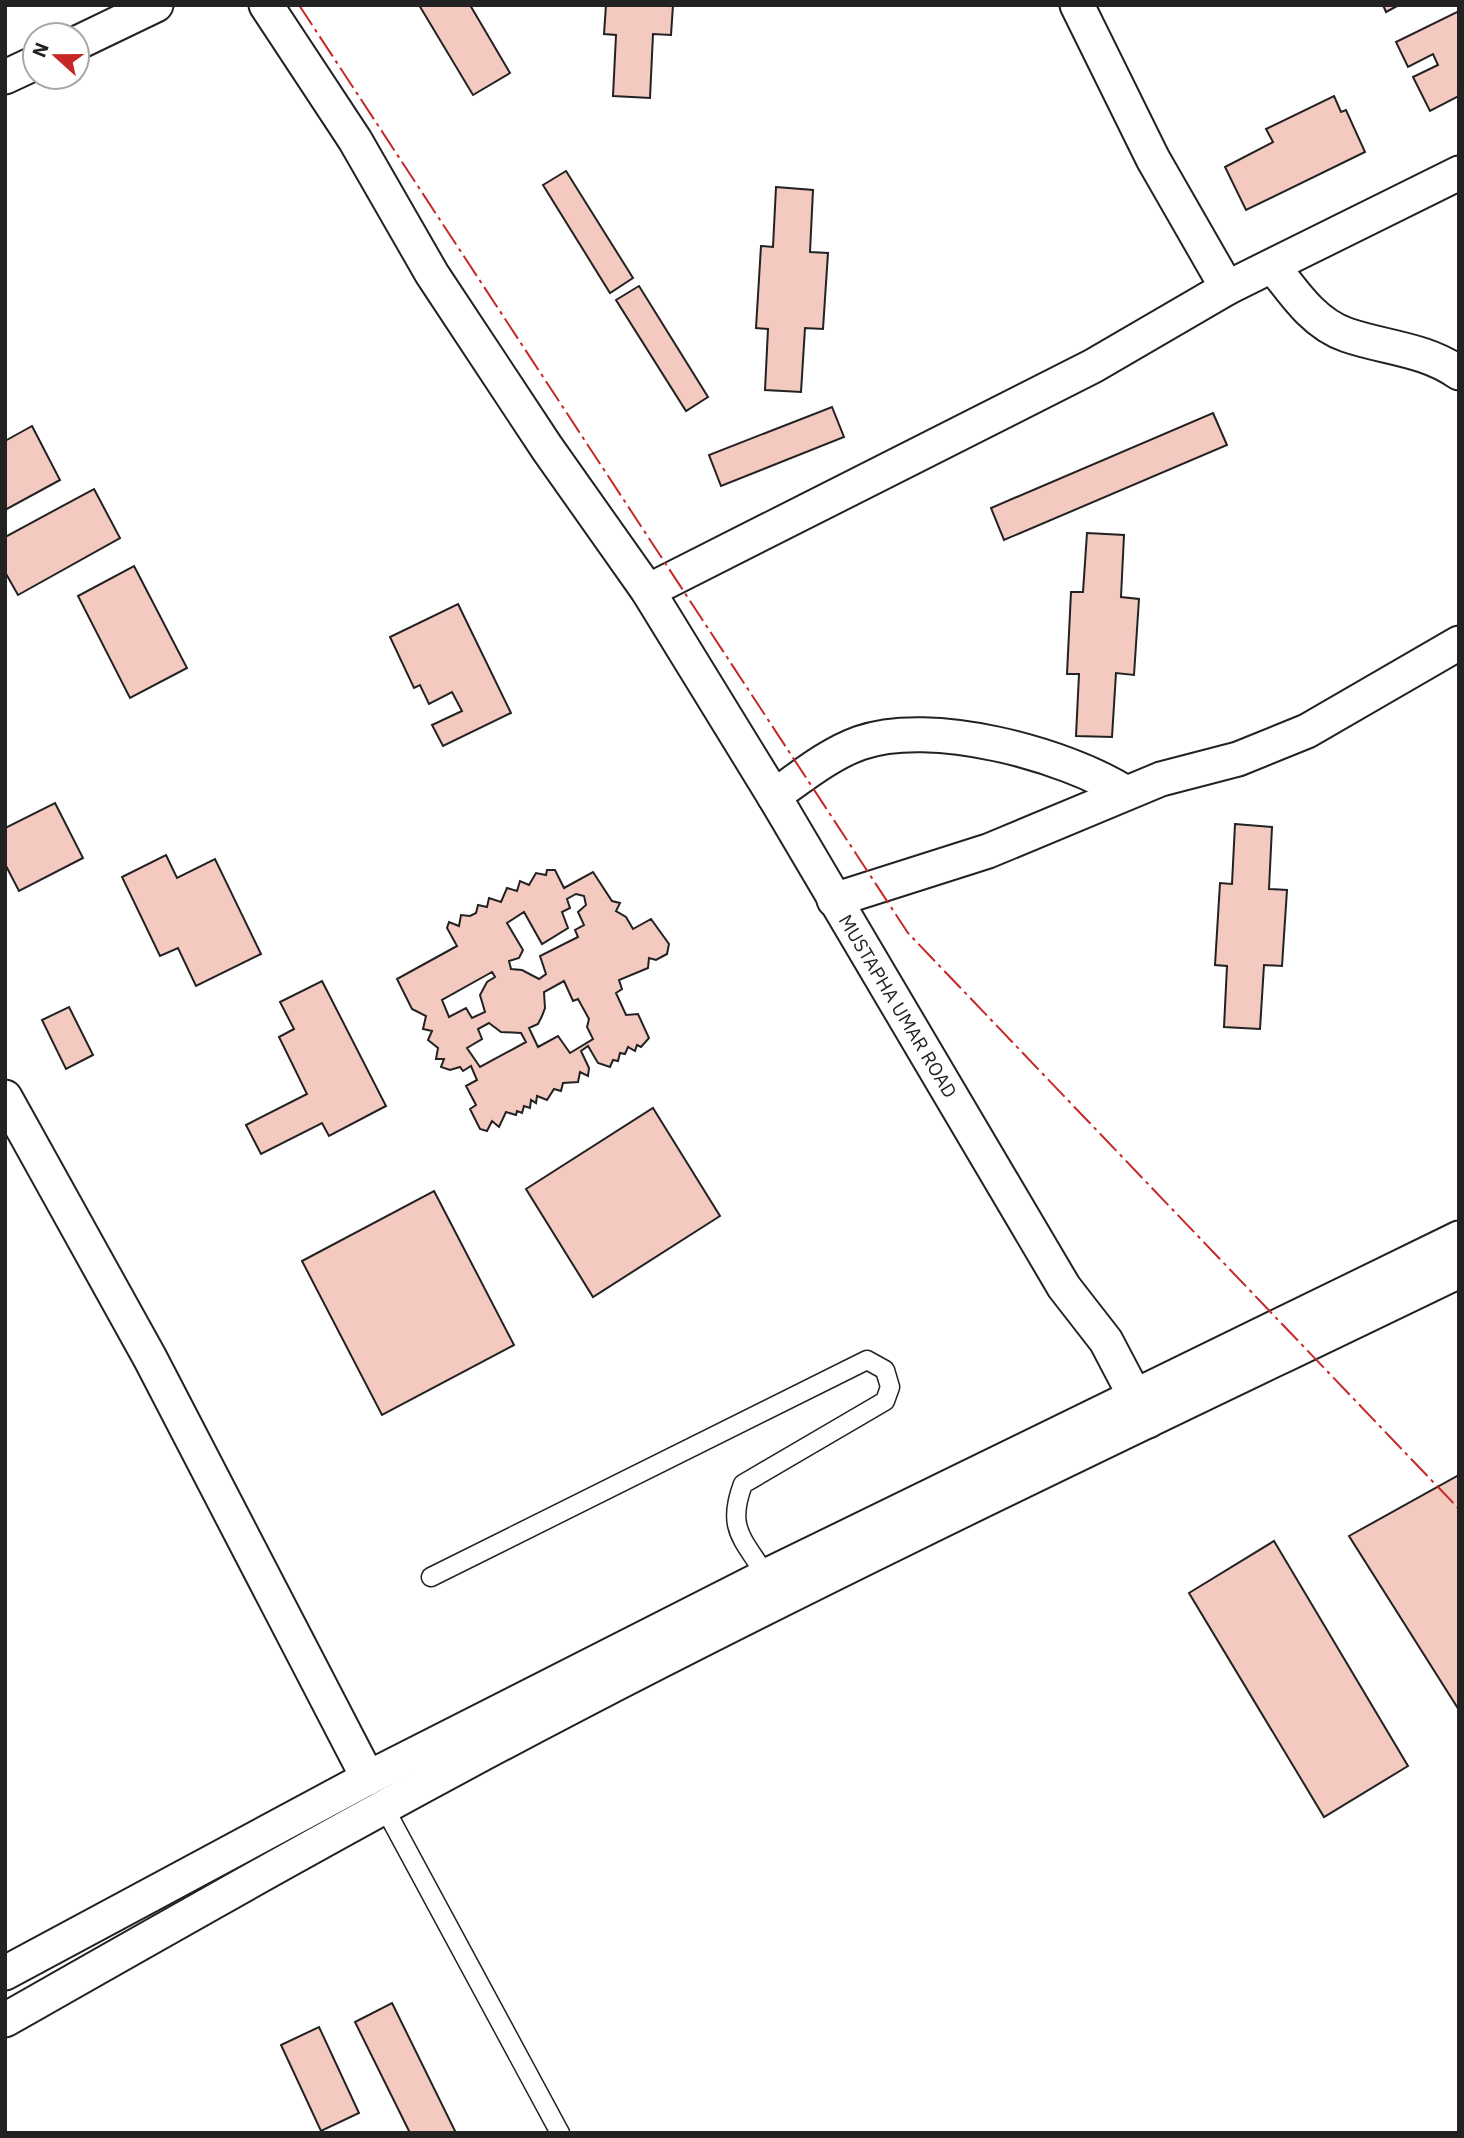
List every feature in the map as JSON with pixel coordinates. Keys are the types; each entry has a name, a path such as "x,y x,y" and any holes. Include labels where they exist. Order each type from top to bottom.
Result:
{"street":[{"path":"91,36 156,5"},
{"name":"MUSTAPHA UMAR ROAD","path":"265,5 355,140 432,274 547,448 648,591 774,796 1064,1287 1106,1341 1141,1408"},
{"path":"1077,5 1153,159 1227,288"},
{"path":"5,77 21,70"},
{"path":"648,591 1080,372 1227,288 1459,173"},
{"path":"1273,266 1299,300 1321,322 1346,335 1426,356 1459,373"},
{"path":"834,900 988,851 1161,779 1238,759 1307,731 1459,643"},
{"path":"774,796 820,764 859,744 898,734 972,742 1056,760 1100,776 1126,793"},
{"path":"5,1097 150,1358 368,1778"},
{"path":"5,2021 384,1807 1459,1238"},
{"path":"5,1973 368,1778 765,1576 1141,1408 1459,1271"}],"lane":[{"path":"431,1577 867,1360 885,1370 890,1387 885,1401 743,1484 734,1517 738,1530 765,1576"},
{"path":"384,1807 560,2133"}],"building":[{"path":"419,5 470,5 510,73 473,95"},
{"path":"606,5 673,5 671,35 653,34 650,98 613,96 616,35 604,34"},
{"path":"1383,5 1399,5 1386,12"},
{"path":"1459,11 1459,96 1430,111 1413,77 1438,65 1433,54 1408,67 1396,42"},
{"path":"1334,96 1341,112 1346,110 1365,152 1246,210 1225,167 1273,142 1266,129"},
{"path":"566,171 633,278 610,293 543,185"},
{"path":"776,187 813,190 810,252 828,253 823,329 805,328 801,392 765,390 768,329 756,328 761,246 773,247"},
{"path":"639,286 708,397 686,411 616,300"},
{"path":"832,407 844,437 721,486 709,455"},
{"path":"1213,413 1227,445 1004,540 991,508"},
{"path":"32,426 60,480 5,510 5,441"},
{"path":"94,489 120,538 18,595 5,572 5,537"},
{"path":"1087,533 1124,535 1121,597 1139,599 1134,675 1116,673 1112,737 1076,736 1079,674 1067,674 1071,592 1083,592"},
{"path":"134,566 187,668 130,698 78,596"},
{"path":"458,604 511,713 443,746 432,725 462,711 452,692 429,704 420,685 414,688 390,637"},
{"path":"55,803 83,858 19,891 5,864 5,828"},
{"path":"1235,824 1272,827 1269,889 1287,890 1282,966 1264,965 1260,1029 1224,1027 1227,966 1215,965 1220,883 1232,884"},
{"path":"166,855 177,878 215,859 261,954 196,986 178,948 160,956 122,877"},
{"path":"547,870 555,870 564,888 593,872 612,901 620,903 616,911 626,917 633,929 651,919 669,944 667,954 656,960 649,958 648,968 619,980 622,989 616,993 626,1015 638,1014 649,1038 641,1047 637,1045 635,1051 628,1047 625,1054 620,1053 618,1061 613,1060 610,1067 598,1063 588,1046 581,1051 589,1068 588,1076 580,1072 578,1082 563,1083 561,1091 554,1089 547,1100 537,1096 536,1103 531,1100 530,1108 524,1106 522,1113 517,1111 516,1115 506,1112 499,1127 492,1121 487,1131 480,1129 470,1109 476,1105 466,1086 477,1080 471,1066 463,1071 460,1067 450,1070 441,1067 444,1059 436,1059 438,1048 428,1040 432,1031 423,1029 426,1016 412,1009 397,979 457,946 447,928 449,922 459,926 461,915 470,916 476,913 478,905 487,907 489,898 501,902 507,888 517,891 520,881 529,885 536,873 546,875","holes":["576,894 584,896 586,905 578,912 584,925 575,930 578,937 540,956 546,974 539,979 522,970 511,969 509,961 519,958 523,950 507,923 524,912 542,944 568,928 562,912 570,908 567,899","492,972 495,977 487,982 480,995 485,1012 472,1018 466,1008 449,1017 442,1000","564,981 573,1001 578,999 589,1019 587,1027 593,1039 570,1053 558,1036 538,1047 529,1028 538,1024 542,1016 545,1008 544,992","489,1023 501,1032 521,1033 526,1042 480,1067 467,1048 482,1039 478,1029"]},
{"path":"322,981 386,1106 329,1136 322,1123 261,1154 246,1125 307,1094 279,1037 294,1029 280,1002"},
{"path":"69,1007 93,1055 66,1069 42,1020"},
{"path":"653,1108 720,1216 593,1297 526,1189"},
{"path":"434,1191 514,1345 382,1415 302,1261"},
{"path":"1459,1475 1459,1710 1349,1536"},
{"path":"1274,1541 1408,1766 1324,1817 1189,1593"},
{"path":"392,2003 456,2133 410,2133 355,2022"},
{"path":"319,2027 359,2113 321,2131 281,2045"}],"power":[{"path":"299,5 908,933 1459,1509"}]}
